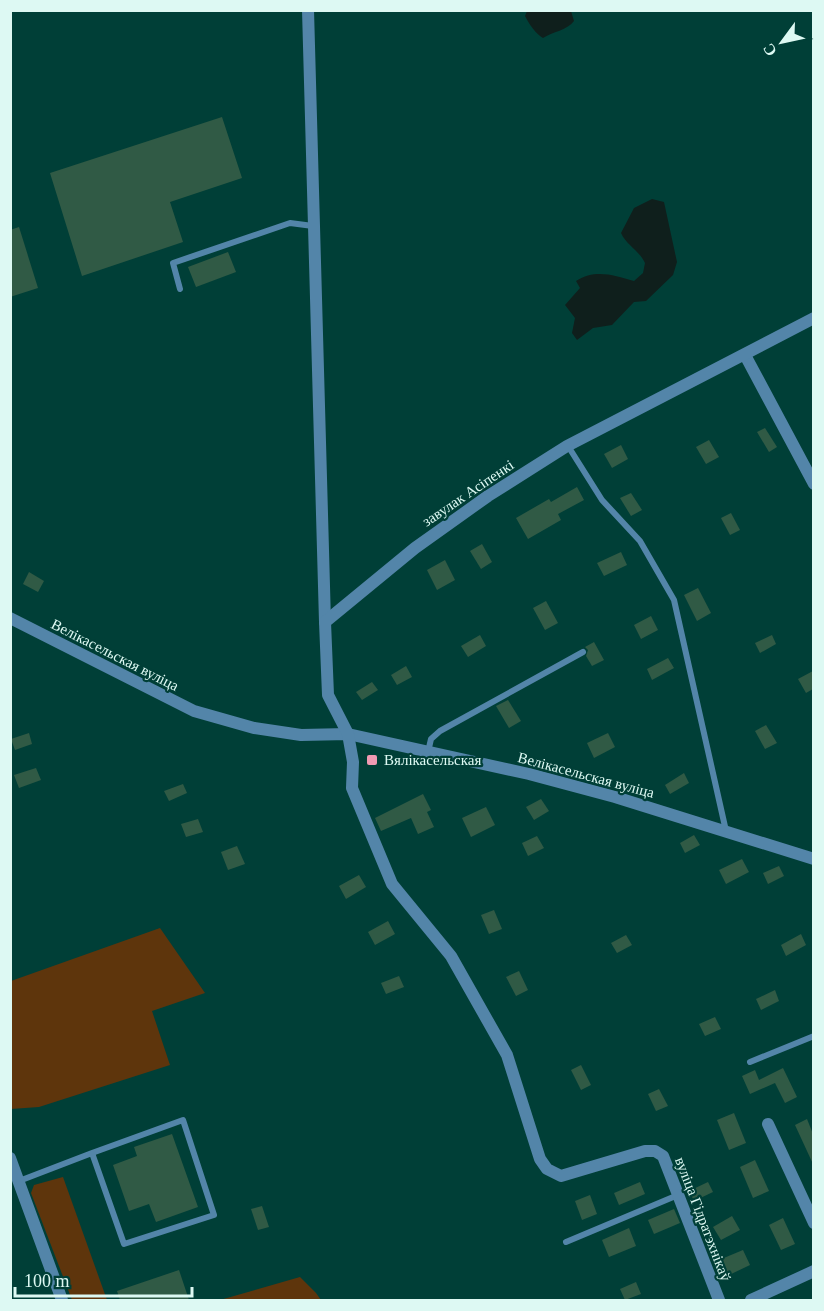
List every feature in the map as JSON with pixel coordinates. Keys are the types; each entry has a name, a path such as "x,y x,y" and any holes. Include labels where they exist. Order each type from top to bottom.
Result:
{"street":[{"path":"308,10 328,695 348,734"},
{"name":"завулак Асіпенкі","path":"325,622 415,548 488,496 567,446 813,318"},
{"path":"745,355 813,484"},
{"name":"Велікасельская вуліца","path":"10,618 194,711 254,729 301,735 348,734 529,774 615,797 813,859"},
{"name":"вуліца Гідратэхнікаў","path":"348,734 353,762 352,788 392,884 451,956 507,1055 540,1159 547,1169 561,1176 645,1151 655,1151 663,1156 719,1300"},
{"path":"768,1124 813,1223"},
{"path":"10,1158 62,1300"},
{"path":"751,1300 813,1271"}],"lane":[{"path":"180,288 173,263 290,222 313,226"},
{"path":"567,446 602,500 640,541 674,600 726,832"},
{"path":"428,753 431,739 440,731 583,652"},
{"path":"750,1062 813,1036"},
{"path":"19,1182 92,1153 183,1120 214,1215 124,1244 92,1153"},
{"path":"566,1242 679,1194"}],"shaded area":[{"path":"527,11 571,11 574,21 568,27 543,38 525,16"},
{"path":"652,199 664,202 677,262 673,275 646,301 634,302 612,325 593,328 577,340 572,333 575,318 565,305 580,288 576,281 597,274 634,281 643,273 645,263 621,233 634,208"},
{"path":"160,928 205,993 152,1011 170,1065 39,1107 11,1109 11,981"},
{"path":"63,1177 107,1300 72,1300 31,1193 34,1185"},
{"path":"300,1277 321,1300 220,1300"}],"building":[{"path":"222,117 242,178 170,202 183,242 82,276 50,173"},
{"path":"19,227 38,288 10,297 10,230"},
{"path":"228,252 236,272 196,287 188,267"},
{"path":"765,428 777,447 769,452 757,432"},
{"path":"709,440 719,457 706,464 696,447"},
{"path":"621,445 628,459 612,468 604,454"},
{"path":"577,487 584,500 558,514 561,520 528,539 516,518 549,499 551,502"},
{"path":"631,493 642,510 631,516 620,498"},
{"path":"731,513 740,530 730,535 721,518"},
{"path":"482,544 492,562 481,569 470,551"},
{"path":"621,552 627,565 604,576 597,563"},
{"path":"445,560 455,580 437,590 427,570"},
{"path":"29,572 44,581 38,592 23,584"},
{"path":"698,588 711,613 697,621 684,595"},
{"path":"546,601 558,623 545,630 533,608"},
{"path":"651,616 658,630 641,639 634,625"},
{"path":"480,635 486,646 468,657 461,646"},
{"path":"772,635 776,644 760,653 755,643"},
{"path":"594,642 604,660 592,666 586,656 588,650 585,647"},
{"path":"668,658 674,668 652,680 647,669"},
{"path":"406,666 412,677 397,685 391,675"},
{"path":"813,671 813,689 806,693 798,679"},
{"path":"372,682 378,690 362,700 356,692"},
{"path":"508,700 521,721 509,728 496,706"},
{"path":"766,725 777,743 765,749 755,731"},
{"path":"29,733 32,744 15,750 11,739"},
{"path":"608,733 615,747 594,758 587,743"},
{"path":"36,768 41,780 19,788 14,775"},
{"path":"684,773 689,783 670,794 665,785"},
{"path":"183,784 187,793 169,801 164,791"},
{"path":"423,794 431,810 427,812 434,827 418,834 411,818 381,831 375,818"},
{"path":"541,799 549,811 534,820 526,807"},
{"path":"486,807 495,825 471,837 462,818"},
{"path":"198,819 203,832 186,837 181,824"},
{"path":"694,835 700,845 685,853 680,843"},
{"path":"537,836 544,848 528,856 522,843"},
{"path":"237,846 245,864 228,870 221,852"},
{"path":"742,859 749,872 726,884 719,870"},
{"path":"779,866 784,876 768,884 763,873"},
{"path":"359,875 366,887 346,899 339,886"},
{"path":"494,910 502,929 489,934 481,915"},
{"path":"388,921 395,934 375,945 368,932"},
{"path":"801,934 806,945 786,956 781,945"},
{"path":"626,935 632,945 617,953 611,943"},
{"path":"519,971 528,990 516,996 506,977"},
{"path":"399,976 404,987 386,994 381,983"},
{"path":"775,990 779,1001 761,1010 756,999"},
{"path":"715,1017 721,1029 705,1036 699,1024"},
{"path":"581,1065 591,1085 581,1090 571,1070"},
{"path":"783,1068 797,1097 785,1103 775,1083 750,1094 742,1076 755,1070 759,1080"},
{"path":"659,1089 668,1106 656,1111 648,1094"},
{"path":"734,1113 746,1143 729,1150 717,1120"},
{"path":"807,1119 813,1134 813,1164 795,1125"},
{"path":"172,1134 198,1207 156,1222 149,1204 129,1211 113,1165 137,1156 134,1147"},
{"path":"755,1160 769,1191 753,1198 740,1167"},
{"path":"640,1182 645,1194 619,1205 614,1193"},
{"path":"708,1182 713,1192 694,1201 689,1191"},
{"path":"590,1195 597,1214 582,1220 575,1201"},
{"path":"262,1206 269,1227 258,1230 251,1209"},
{"path":"674,1209 680,1223 654,1234 648,1220"},
{"path":"732,1216 740,1230 721,1240 713,1227"},
{"path":"783,1218 795,1244 781,1250 769,1225"},
{"path":"629,1228 636,1246 609,1257 602,1240"},
{"path":"743,1250 750,1265 727,1276 719,1260"},
{"path":"179,1270 189,1300 120,1300 117,1291"},
{"path":"636,1282 641,1294 625,1300 620,1289"}],"place":[{"name":"Вялікасельская","path":"372,760"}]}
